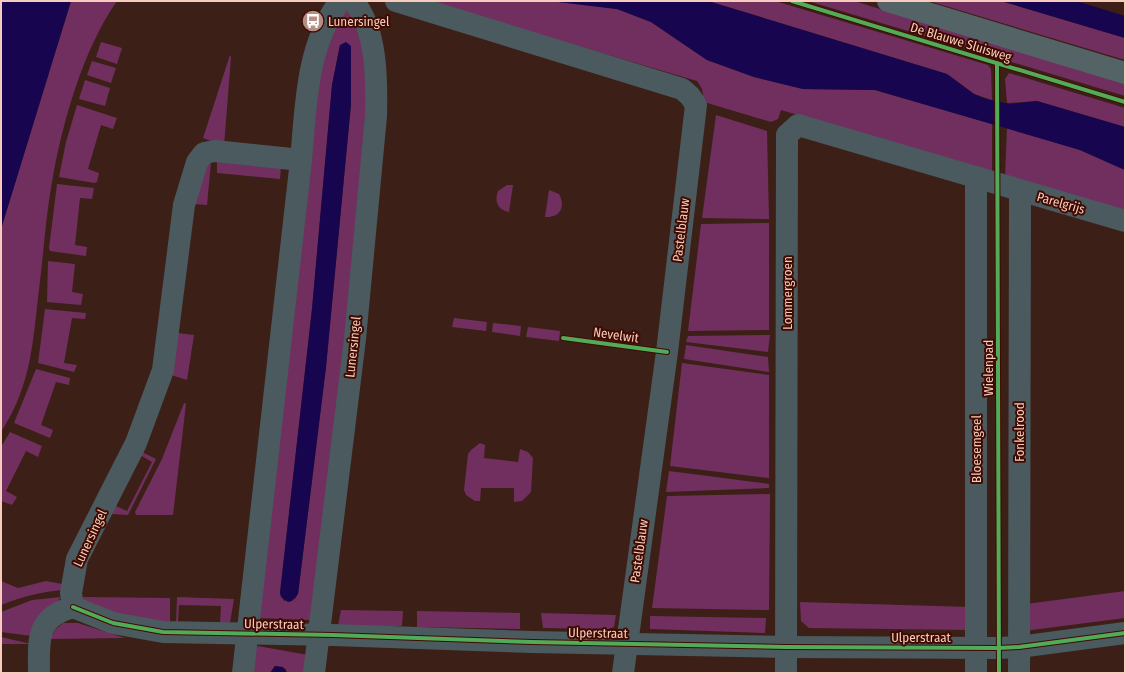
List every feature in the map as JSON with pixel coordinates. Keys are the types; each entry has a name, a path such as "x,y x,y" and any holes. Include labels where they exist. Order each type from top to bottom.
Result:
{"main road":[{"name":"De Blauwe Sluisweg","path":"888,1 1125,73"}],"street":[{"path":"243,673 249,633 308,84 316,52 333,11 340,1"},
{"name":"Lunersingel","path":"314,673 320,635 355,339 376,116 377,84 368,26 361,10 353,1"},
{"name":"Pastelblauw","path":"396,1 682,89 690,96 696,105 667,352 623,673"},
{"name":"Lommergroen","path":"786,673 787,135 798,125 998,184"},
{"name":"Lunersingel","path":"73,607 71,593 77,559 136,443 163,370 184,205 197,162 204,153 215,152 301,160"},
{"name":"Bloesemgeel","path":"976,177 976,673"},
{"name":"Parelgrijs","path":"998,184 1125,221"},
{"name":"Fonkelrood","path":"1019,673 1020,191"},
{"path":"39,673 40,632 50,619 62,610 73,607"},
{"name":"Ulperstraat","path":"73,607 113,623 158,632 249,633 626,644 786,647 1019,647 1125,633"}],"shaded area":[{"path":"1,1 71,1 1,229"},
{"path":"71,1 117,1 94,41 84,64 68,112 56,160 50,194 30,359 20,396 12,414 1,432 1,229"},
{"path":"425,1 550,1 617,9 651,22 707,60 754,77 803,89 875,90 992,124 992,173 781,110 778,119 771,122 704,102 702,89 697,81"},
{"path":"550,1 708,1 947,74 974,94 986,99 1010,104 1037,101 1125,127 1125,170 1080,150 875,90 803,89 754,77 707,60 651,22 617,9"},
{"path":"708,1 775,1 988,65 991,69 992,100 974,94 947,74"},
{"path":"808,1 854,1 1125,84 1125,96"},
{"path":"929,1 1001,1 1125,38 1125,60"},
{"path":"1001,1 1076,1 1125,16 1125,38"},
{"path":"343,11 349,11 356,14 370,79 350,318 311,620 258,618 318,64","holes":["340,45 351,46 351,104 326,367 298,594 295,599 284,601 280,593 312,309 332,85"]},
{"path":"101,42 122,48 117,64 96,57"},
{"path":"346,42 351,46 351,104 326,367 298,594 292,601 288,602 281,597 280,593 312,309 332,85 340,45"},
{"path":"230,55 231,57 224,146 203,138"},
{"path":"92,61 116,68 111,83 87,75"},
{"path":"1009,73 1125,108 1125,127 1037,101 1007,103 1005,79"},
{"path":"85,80 110,88 105,106 79,99"},
{"path":"77,105 117,118 113,129 101,125 88,169 99,173 97,182 94,183 59,177 66,142"},
{"path":"716,115 767,131 769,219 702,218"},
{"path":"1007,128 1080,150 1125,170 1125,214 1005,178"},
{"path":"217,161 281,166 280,179 217,173"},
{"path":"211,163 207,205 193,204 206,165"},
{"path":"57,184 94,188 92,199 80,198 75,245 87,247 86,256 50,251 49,248"},
{"path":"507,185 513,185 509,212 505,211 498,205 496,199 498,191"},
{"path":"549,190 559,194 562,207 558,214 545,217"},
{"path":"769,223 769,330 688,331 701,224"},
{"path":"48,261 75,264 72,292 83,294 81,305 47,302"},
{"path":"45,309 86,313 85,319 72,318 64,363 77,365 74,372 38,363"},
{"path":"454,318 487,322 486,331 452,327"},
{"path":"493,323 521,326 520,336 492,332"},
{"path":"528,327 560,331 559,341 526,337"},
{"path":"178,333 194,335 187,380 171,375"},
{"path":"770,335 768,352 686,342 688,336"},
{"path":"686,345 768,357 769,372 684,359"},
{"path":"682,363 769,375 769,478 670,466"},
{"path":"36,369 70,378 69,385 56,382 41,425 53,430 50,438 14,423"},
{"path":"184,403 186,404 173,515 136,515 135,512 162,459"},
{"path":"10,432 42,446 38,457 26,451 6,491 17,497 12,505 1,501 1,447"},
{"path":"480,443 485,445 484,458 518,462 520,449 528,452 533,458 531,492 522,501 514,502 514,488 481,488 480,501 475,501 466,495 464,490 468,454"},
{"path":"142,452 156,459 128,515 110,514 114,505 127,511 152,462 140,455"},
{"path":"669,471 769,484 769,488 666,492"},
{"path":"770,494 769,610 652,608 667,496"},
{"path":"1,581 18,588 46,581 62,584 62,590 31,595 1,605"},
{"path":"1125,591 1125,618 1024,631 1026,604"},
{"path":"61,597 32,636 1,632 1,612 32,600"},
{"path":"81,597 170,598 170,623 113,613 84,601"},
{"path":"177,597 234,599 230,623 220,623 221,606 179,605 178,622 176,623"},
{"path":"800,602 971,607 971,630 809,628 801,621"},
{"path":"341,610 403,611 402,626 338,626"},
{"path":"417,611 520,613 520,629 417,627"},
{"path":"541,613 616,615 614,627 608,629 543,628"},
{"path":"650,616 766,618 765,633 650,629"},
{"path":"63,623 78,623 125,638 50,639 55,630"},
{"path":"1,637 31,644 1,644"},
{"path":"258,646 308,655 306,673 287,673 286,669 275,666 270,673 250,673 253,653"},
{"path":"275,666 283,667 287,673 270,673"}],"cycle path":[{"path":"792,1 1125,102"},
{"name":"Wielenpad","path":"997,63 999,673"},
{"name":"Nevelwit","path":"563,338 667,352"},
{"path":"73,607 113,623 163,632 333,635 532,642 786,647 999,648 1019,647 1125,633"}],"place":[{"name":"Lunersingel","path":"313,21"}]}
